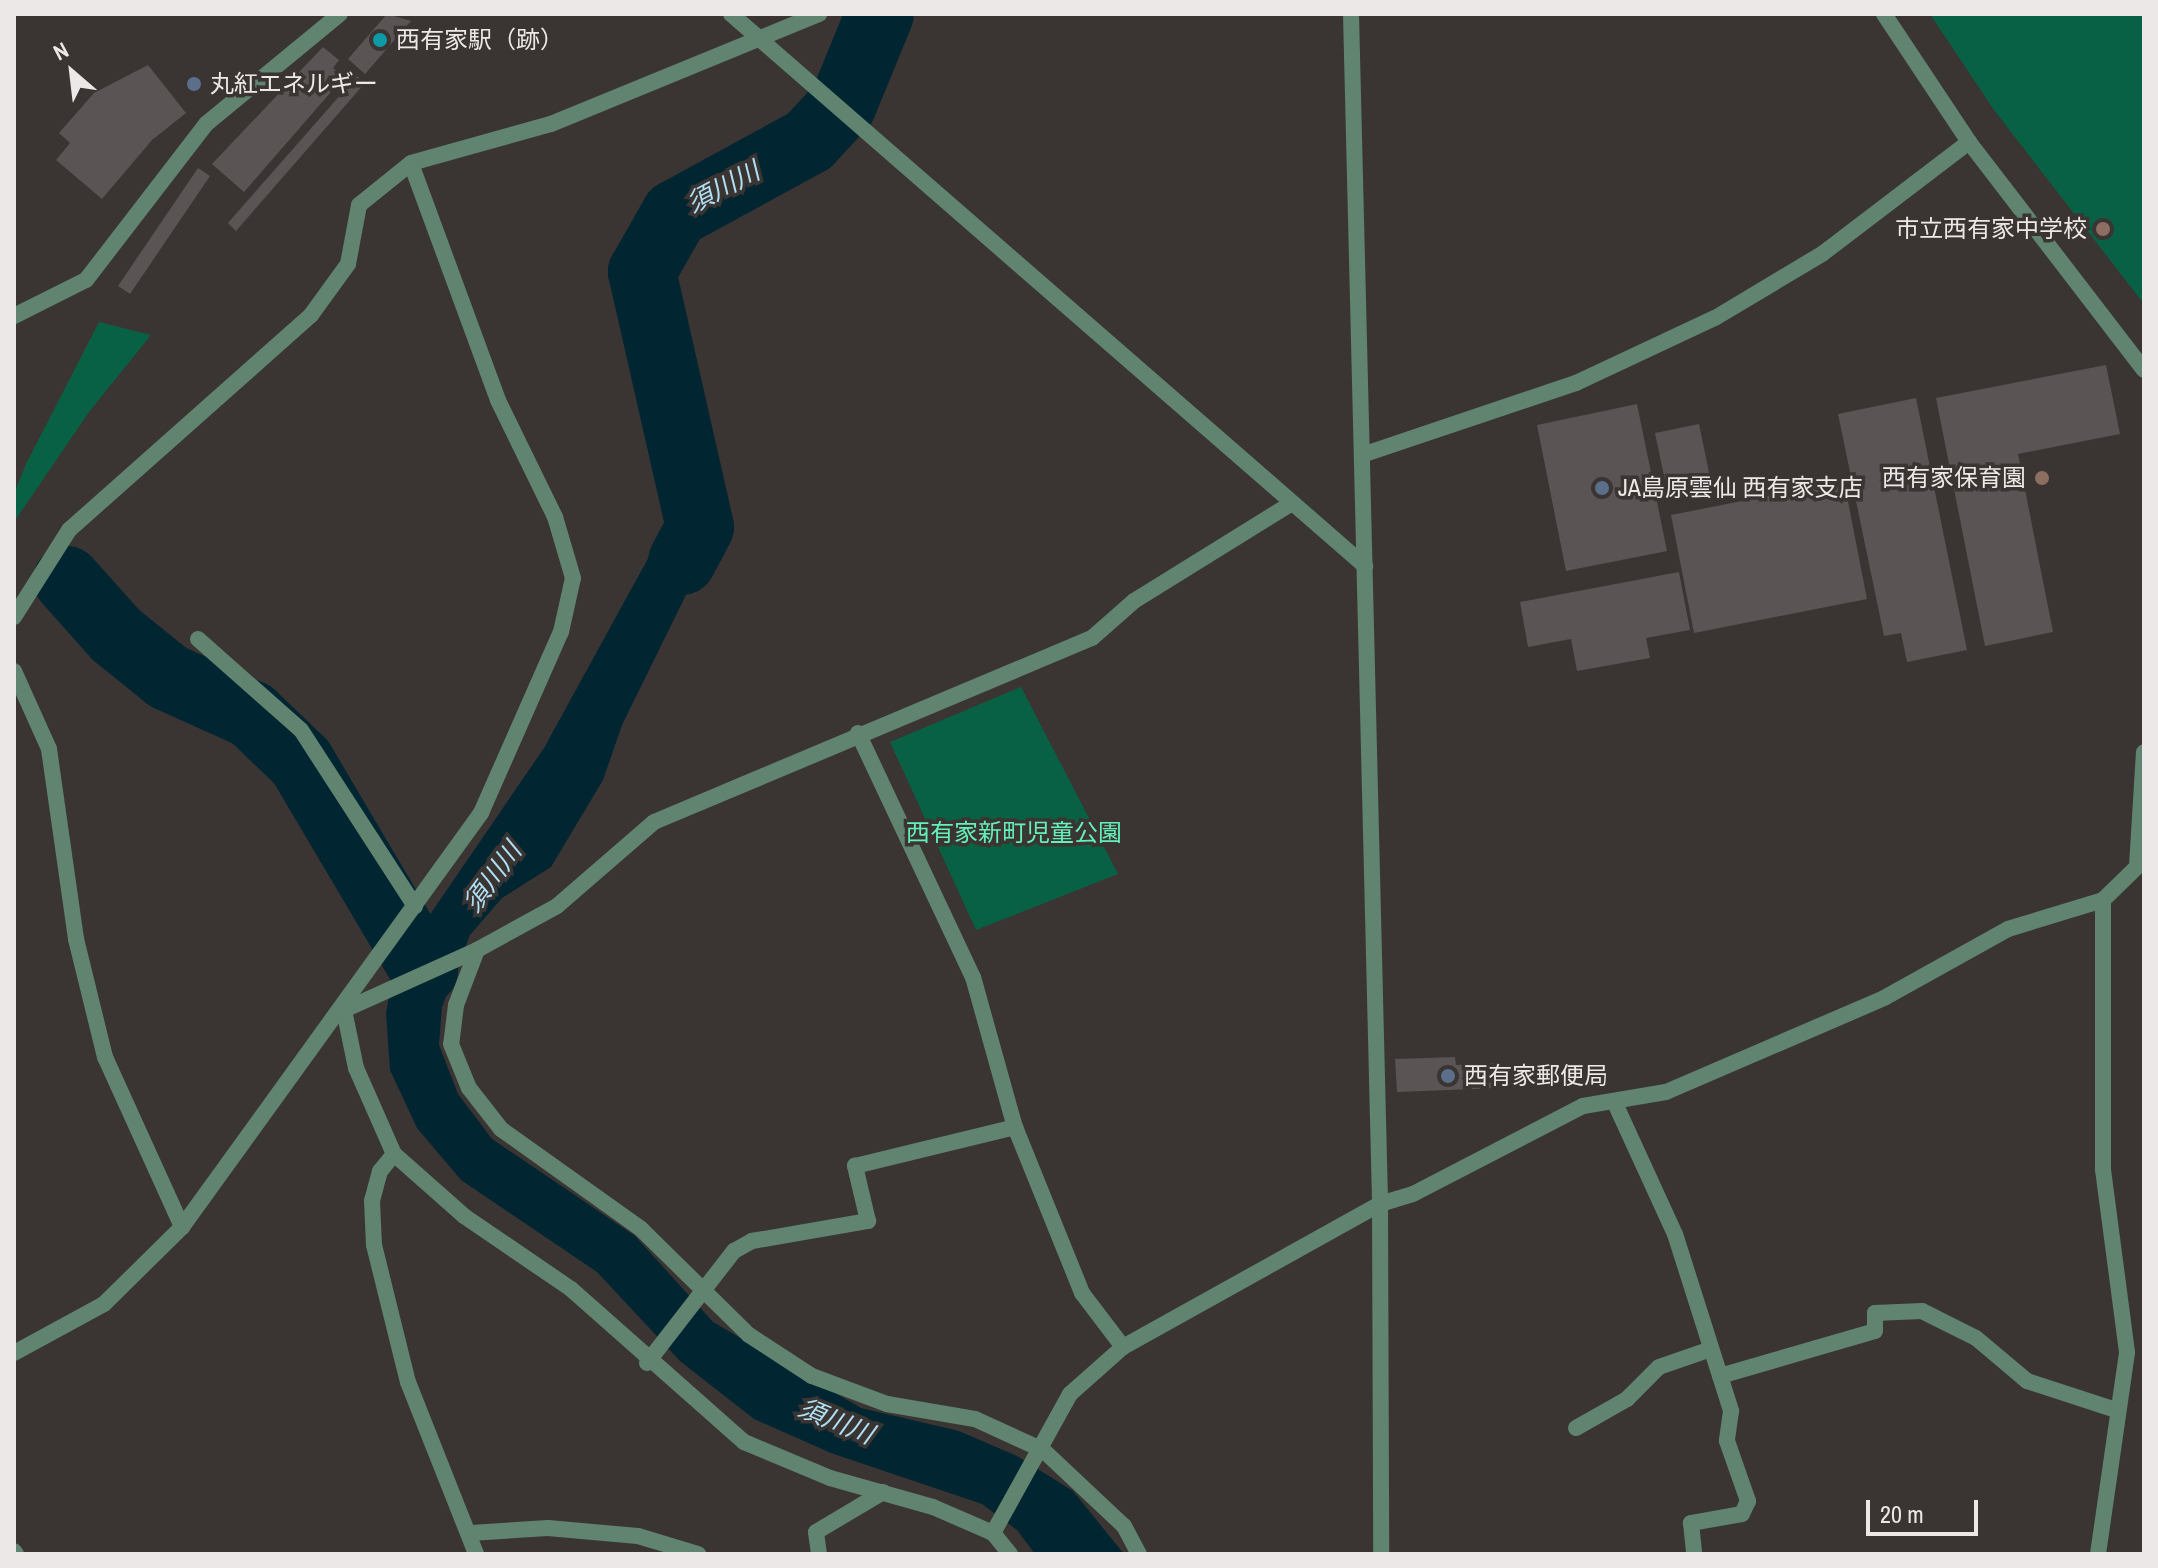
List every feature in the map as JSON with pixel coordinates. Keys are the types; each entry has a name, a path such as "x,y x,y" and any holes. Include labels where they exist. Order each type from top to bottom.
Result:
{"street":[{"path":"14,316 86,280 206,124 340,14"},
{"path":"731,14 1365,566"},
{"path":"14,617 69,530 311,315 348,264 359,205 411,163 551,124 819,14"},
{"path":"1351,14 1380,1204 1381,1554"},
{"path":"1884,14 1969,142 2144,370"},
{"path":"1362,455 1576,383 1715,318 1822,254 1969,142"},
{"path":"14,1353 104,1304 182,1227 344,1010 481,813 561,632 573,578 555,517 498,400 411,163"},
{"path":"344,1010 472,952 557,906 654,822 858,733 1092,638 1134,601 1292,503"},
{"path":"198,639 301,730 410,913"},
{"path":"14,671 49,749 76,939 105,1057 182,1227"},
{"path":"858,733 973,977 1015,1127 1082,1293 1123,1347"},
{"path":"995,1529 1040,1457 1070,1394 1123,1347 1380,1204 1413,1194 1583,1106 1666,1092 1884,998 2008,929 2103,900 2140,863 2144,752"},
{"path":"2098,1554 2116,1410 2127,1352 2103,1170 2103,900"},
{"path":"472,952 456,1005 451,1044 469,1088 501,1129 641,1229 699,1295 749,1335 812,1376 887,1404 975,1419 1040,1457 1124,1526 1139,1554"},
{"path":"344,1010 356,1068 394,1154 464,1216 571,1289 744,1442 995,1529 1010,1554"},
{"path":"1614,1101 1675,1234 1731,1411 1727,1441 1748,1501 1742,1514 1691,1523 1694,1554"},
{"path":"651,1358 734,1251 752,1241 868,1221 855,1166 1015,1127"},
{"path":"394,1154 380,1171 372,1201 374,1245 408,1382 471,1533 476,1554"},
{"path":"1720,1376 1875,1331 1875,1313 1922,1311 1976,1338 2027,1381 2116,1410"},
{"path":"1576,1428 1627,1399 1659,1367 1711,1349"},
{"path":"819,1554 816,1532 883,1492"},
{"path":"471,1533 563,1529 638,1536 698,1554"}],"green space":[{"name":"市立西有家中学校","path":"1930,14 2144,14 2144,304 1994,110"},
{"path":"99,322 151,335 89,412 14,522 14,494 26,464"},
{"name":"西有家新町児童公園","path":"1021,687 1118,874 976,930 890,742"}],"water":[{"path":"698,453 713,540 622,725 603,780 551,867 502,898 470,935 442,1007 439,1045 458,1094 492,1139 635,1236 713,1322 861,1408 959,1431 1017,1456 1073,1491 1124,1554 1035,1554 1017,1530 982,1504 831,1453 754,1419 680,1361 597,1272 461,1180 417,1128 390,1070 386,1013 394,967 544,748 662,533"}],"building":[{"name":"西有家駅（跡）","path":"387,14 411,21 365,74 348,59"},
{"path":"323,47 339,60 333,68 344,77 244,192 212,164"},
{"path":"148,65 186,113 152,140 102,199 56,160 70,143 59,133 94,93"},
{"path":"357,76 365,83 236,231 228,223"},
{"path":"198,168 210,176 130,294 118,286"},
{"path":"2106,365 2120,434 2018,454 2053,632 1985,646 1936,398"},
{"path":"1916,398 1967,650 1907,662 1901,633 1884,636 1838,414"},
{"name":"JA島原雲仙 西有家支店","path":"1637,404 1667,551 1566,571 1537,425"},
{"path":"1699,424 1712,487 1668,495 1655,433"},
{"path":"1844,481 1867,599 1694,633 1671,515"},
{"path":"1679,572 1690,630 1646,638 1650,658 1577,671 1571,639 1528,647 1520,602"},
{"name":"西有家郵便局","path":"1455,1057 1456,1065 1499,1063 1500,1088 1397,1092 1395,1059"}],"waterway":[{"name":"須川川","path":"682,561 700,527 642,272 675,214 809,141 843,104 880,14"},
{"path":"67,580 116,635 168,677 252,715 301,762 424,970"}],"place":[{"name":"西有家駅（跡）","path":"380,40"},
{"name":"丸紅エネルギー","path":"194,84"},
{"name":"市立西有家中学校","path":"2103,229"},
{"name":"西有家保育園","path":"2042,478"},
{"name":"JA島原雲仙 西有家支店","path":"1602,488"},
{"name":"西有家郵便局","path":"1448,1076"}]}
